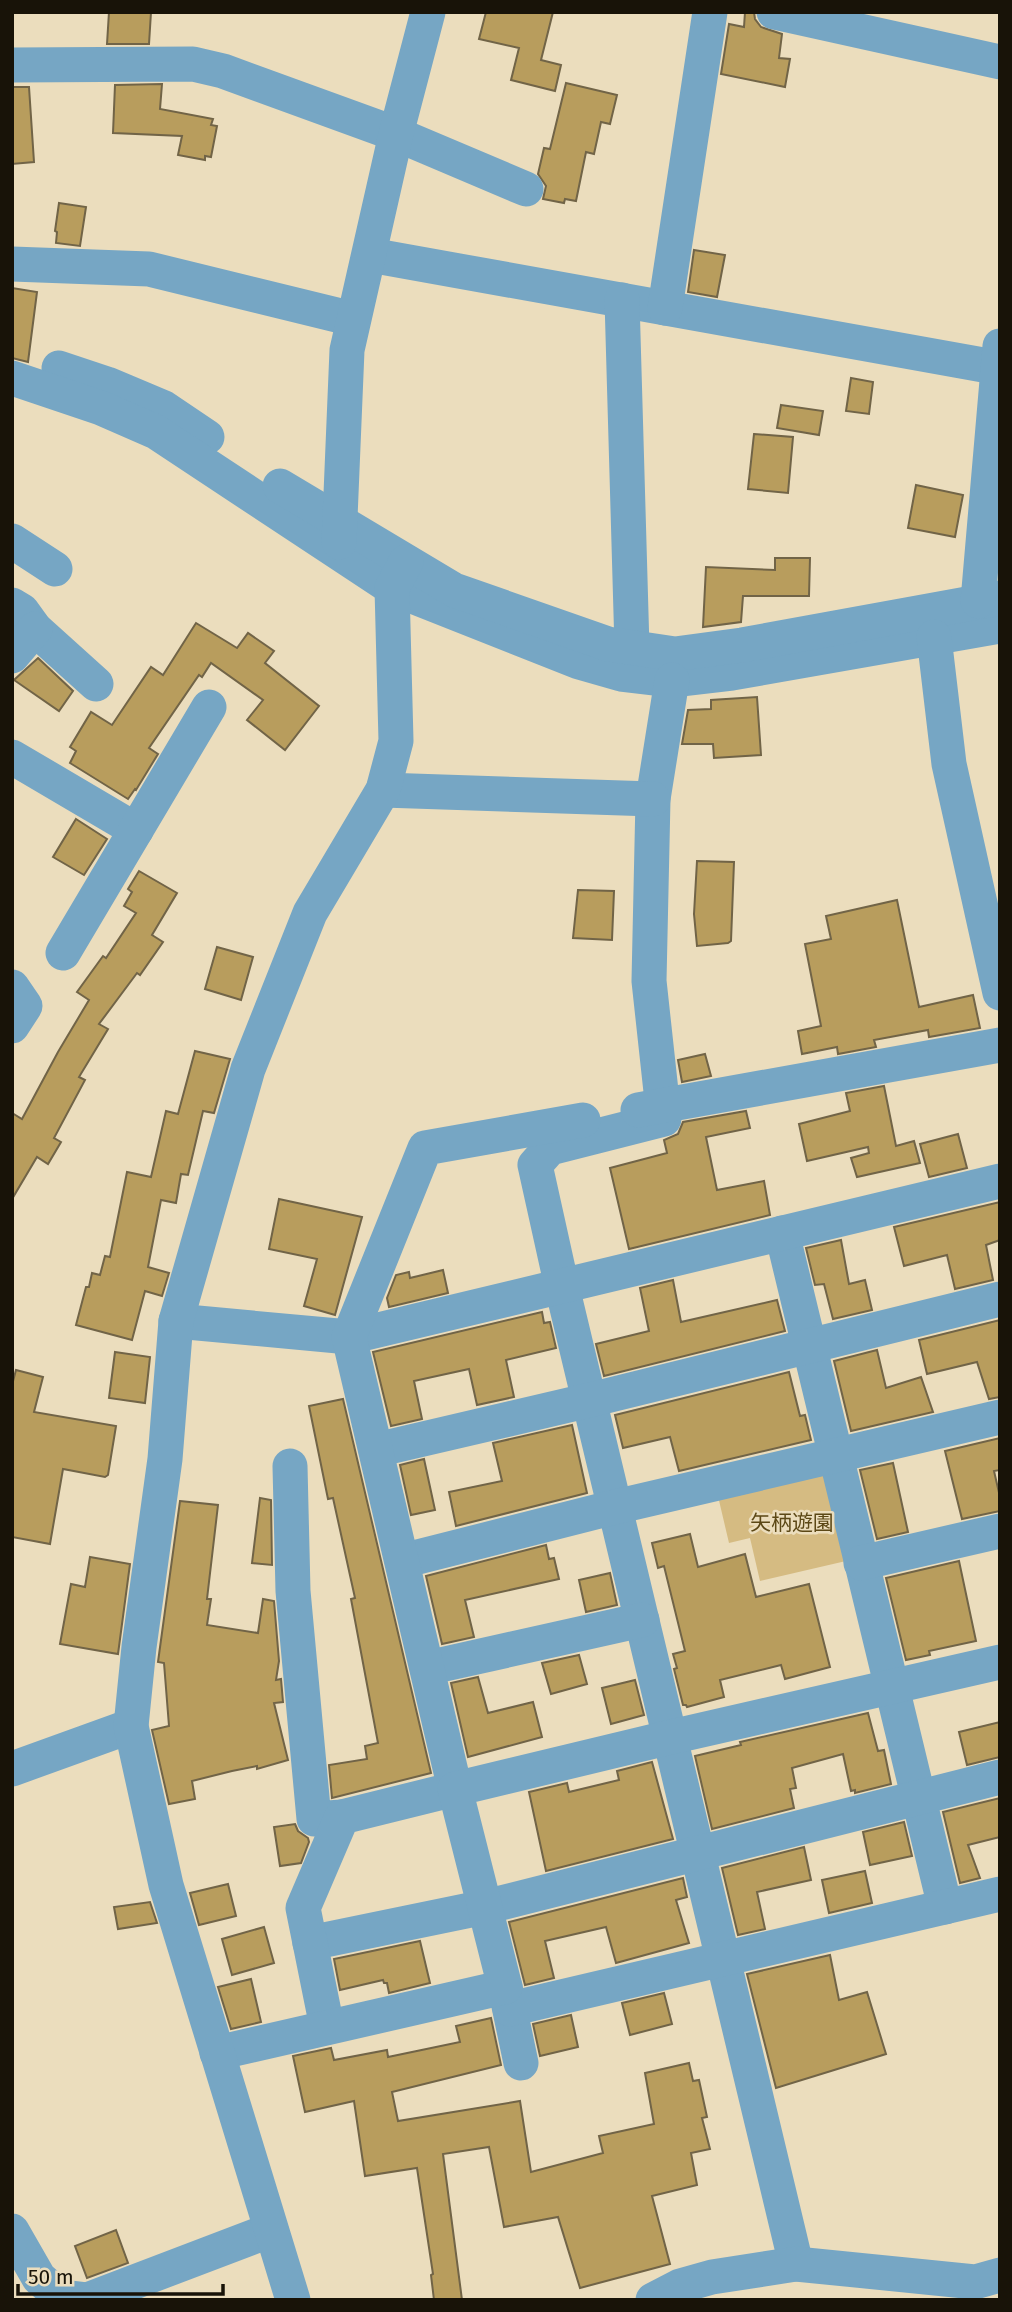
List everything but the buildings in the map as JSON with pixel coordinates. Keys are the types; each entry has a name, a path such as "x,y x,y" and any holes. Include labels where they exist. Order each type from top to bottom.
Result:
{"street":[{"path":"340,538 347,350 396,134 428,12"},
{"path":"665,308 710,12"},
{"path":"774,12 905,27 1000,62"},
{"path":"12,65 193,64 223,71 396,134 526,189"},
{"path":"370,255 665,308 999,361 971,617 949,764 1000,993"},
{"path":"12,264 149,269 353,319"},
{"path":"622,300 648,663 653,799 649,981 664,1119 550,1148 535,1165 796,2263"},
{"path":"12,354 107,384 163,408 267,478 340,538"},
{"path":"12,379 101,408 156,432 399,575 454,590 608,644 648,663 675,654 971,617"},
{"path":"12,541 55,569"},
{"path":"293,2300 166,1885 131,1726 165,1459 176,1321 248,1069 310,913 383,790 396,741 399,575"},
{"path":"12,656 23,617 96,684"},
{"path":"63,953 209,706"},
{"path":"12,757 136,830"},
{"path":"383,790 653,799"},
{"path":"12,987 25,1006 12,1026"},
{"path":"521,2063 349,1337 425,1149 1000,1045"},
{"path":"176,1321 349,1337 1000,1181"},
{"path":"782,1233 945,1907"},
{"path":"376,1450 1000,1299"},
{"path":"402,1561 615,1507 1000,1417"},
{"path":"290,1466 293,1591 314,1819 342,1817 671,1737 1000,1662"},
{"path":"861,1563 1000,1531"},
{"path":"427,1668 642,1620"},
{"path":"12,1769 131,1726"},
{"path":"310,1943 485,1907 1000,1777"},
{"path":"327,2027 303,1908 342,1817"},
{"path":"217,2053 327,2027 507,1998 723,1957 1000,1894"},
{"path":"12,2231 40,2278 61,2297 86,2300 271,2230"},
{"path":"653,2300 680,2286 712,2277 796,2263 982,2286"}],"green space":[{"name":"矢柄遊園","path":"826,1474 846,1561 760,1581 750,1538 729,1543 717,1492"}]}
